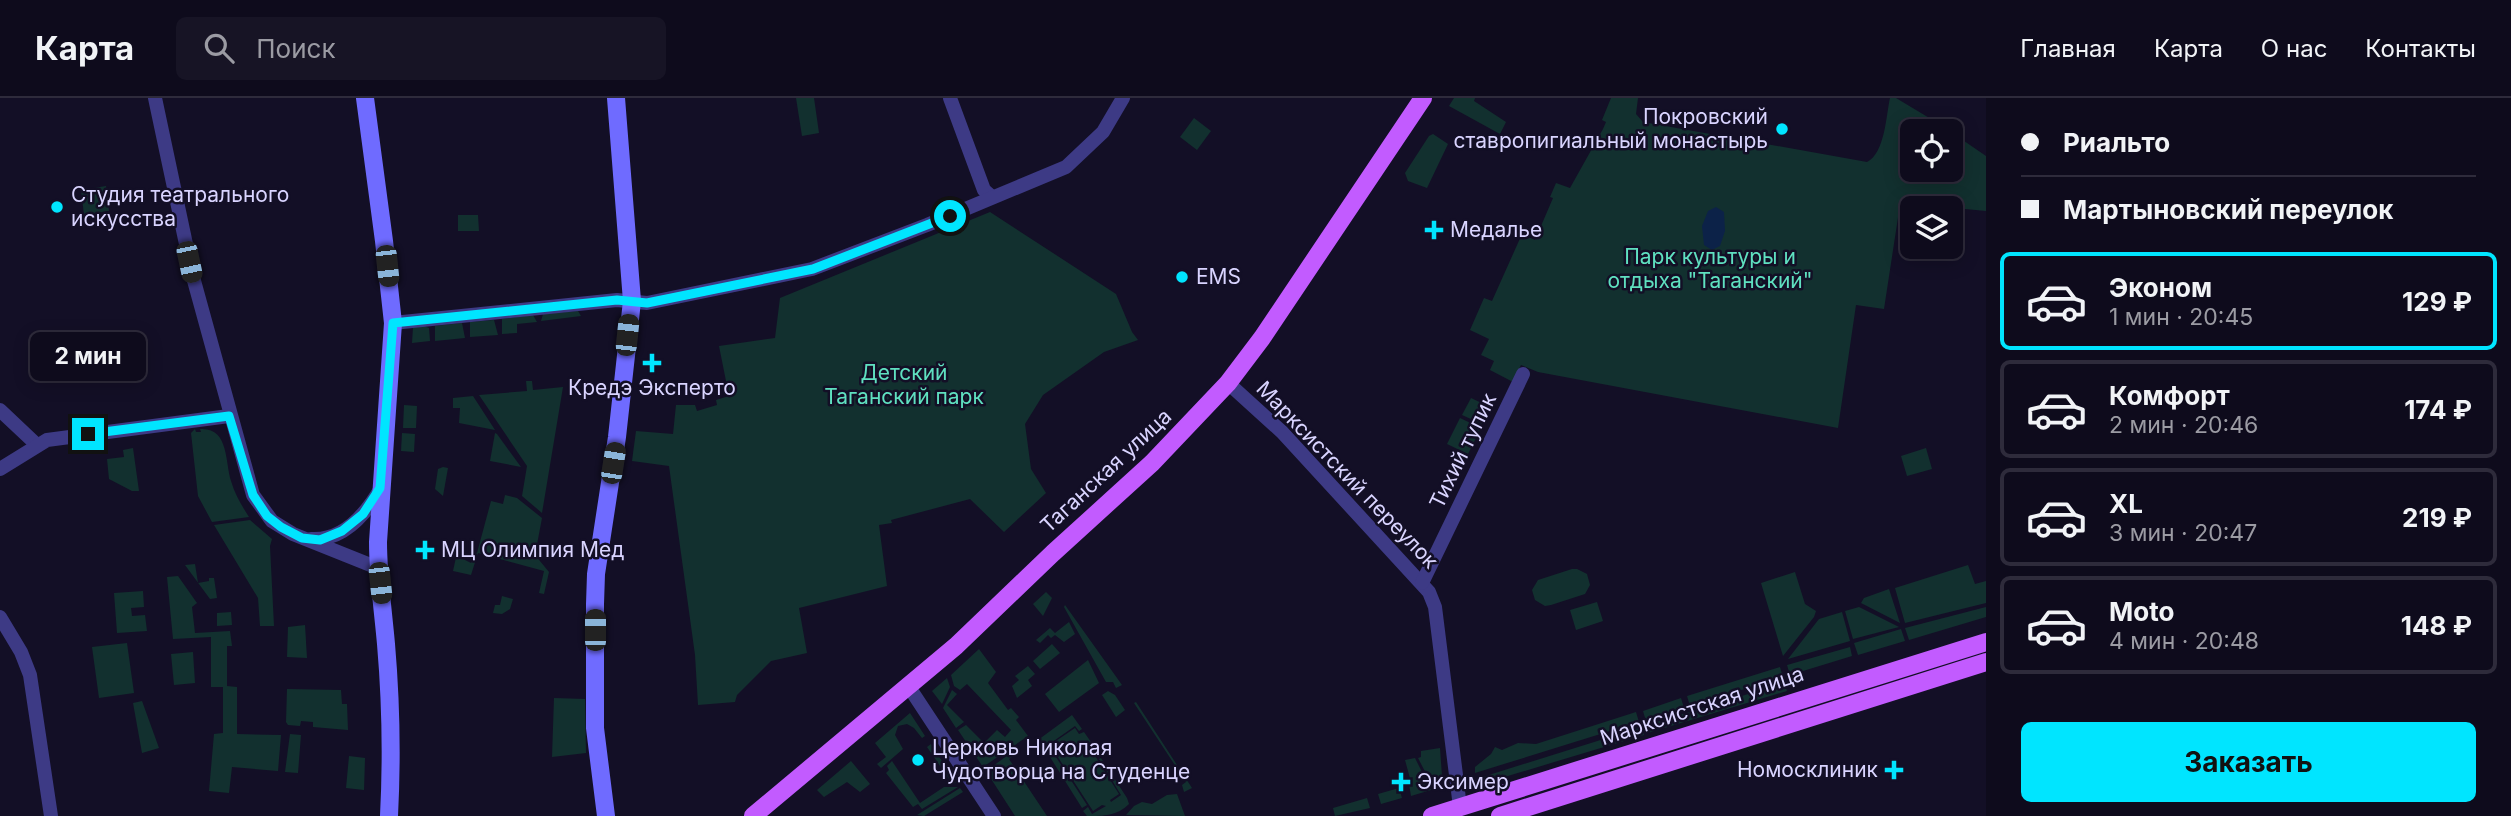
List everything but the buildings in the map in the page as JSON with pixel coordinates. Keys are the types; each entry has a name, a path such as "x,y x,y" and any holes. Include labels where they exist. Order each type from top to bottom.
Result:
{"main road":[{"path":"365,98 393,323 380,488 378,568 387,648 392,737 389,816"},
{"path":"606,816 595,727 596,574 617,437 632,301 616,98"},
{"name":"Таганская улица","path":"753,816 867,719 909,687 1152,463 1228,383 1262,338 1423,98"},
{"name":"Марксистская улица","path":"1432,816 1794,700 1986,642"},
{"name":"Марксистская улица","path":"1500,816 1986,662"}],"street":[{"path":"155,98 192,277 253,495 272,521 302,538 378,568"},
{"path":"950,98 984,190 992,197"},
{"path":"393,323 617,300 647,303 813,269 1066,167 1103,132 1123,98"},
{"name":"Тихий тупик","path":"1422,583 1523,374"},
{"name":"Марксистский переулок","path":"1228,383 1282,432 1429,592 1435,607 1460,807"},
{"path":"0,410 37,445"},
{"path":"0,469 37,445 60,438 229,416"},
{"path":"302,538 320,540 342,531 363,514 380,488"},
{"path":"0,617 30,675 51,816"},
{"path":"909,687 994,816"}],"green space":[{"path":"796,98 814,98 819,133 802,136"},
{"path":"1454,98 1475,98 1474,101 1506,122 1500,134 1449,106"},
{"name":"Парк культуры и отдыха \"Таганский\"","path":"1611,98 1638,98 1636,114 1643,122 1867,162 1878,151 1890,98 1896,98 1931,119 1900,119 1900,182 1963,182 1963,140 1986,156 1986,211 1963,209 1963,196 1900,196 1900,211 1884,309 1856,305 1838,428 1538,372 1521,365 1513,382 1490,370 1494,361 1481,355 1489,339 1470,330 1484,298 1492,301 1522,234 1535,240 1553,198 1550,197 1556,183 1570,188 1603,129 1606,122 1602,120"},
{"path":"1194,118 1211,131 1197,150 1180,137"},
{"path":"1433,134 1448,144 1427,188 1408,181 1405,173"},
{"path":"106,186 109,211 84,215 81,190"},
{"name":"Детский Таганский парк","path":"990,212 1116,294 1138,340 1104,352 1043,395 1025,424 1031,469 1046,493 1004,532 970,499 879,525 887,586 799,608 807,653 771,661 737,695 735,702 698,705 695,655 669,466 632,461 636,431 673,434 676,405 695,405 697,411 717,405 716,400 729,396 719,346 775,338 780,298"},
{"path":"458,215 478,215 479,231 458,231"},
{"path":"578,311 581,316 541,321 543,314"},
{"path":"533,315 537,322 517,324 517,333 502,334 502,319"},
{"path":"494,320 498,335 470,337 470,322"},
{"path":"462,323 465,338 435,341 435,326"},
{"path":"413,327 429,328 430,341 412,343"},
{"path":"526,381 532,381 533,390 563,387 542,513 522,496 527,466 479,395 527,391"},
{"path":"473,396 495,430 459,423 460,408 453,408 453,398"},
{"path":"1471,398 1490,407 1482,424 1462,415"},
{"path":"404,405 417,406 416,428 403,428"},
{"path":"1460,418 1481,428 1468,454 1447,444"},
{"path":"195,429 196,432 201,432 200,429 209,430 221,440 233,486 249,517 212,522 198,496 191,433"},
{"path":"402,433 415,434 414,452 401,451"},
{"path":"495,433 497,434 521,467 490,461"},
{"path":"133,448 139,491 132,491 109,479 107,459 124,457 123,450"},
{"path":"1926,448 1932,469 1907,476 1901,456"},
{"path":"448,468 443,496 435,489 438,469"},
{"path":"505,495 517,498 542,518 535,555 549,572 544,594 539,593 544,571 478,553 471,575 453,571 458,548 465,550 463,559 471,563 474,552 477,553 491,501 503,504"},
{"path":"250,520 272,539 270,546 274,626 260,626 258,598 214,525"},
{"path":"195,564 198,583 185,565"},
{"path":"1968,565 1975,584 1986,581 1986,603 1905,623 1895,588"},
{"path":"1572,569 1587,574 1590,585 1585,594 1545,606 1535,600 1532,590 1538,580"},
{"path":"1795,572 1805,604 1816,611 1783,656 1761,583"},
{"path":"178,576 197,603 192,607 195,633 230,631 232,646 227,646 227,686 237,687 237,734 281,735 278,771 232,767 229,793 209,791 214,734 223,733 223,687 211,687 211,637 173,639 167,577"},
{"path":"214,578 217,598 210,599 198,583"},
{"path":"1889,589 1900,623 1861,603 1864,598"},
{"path":"143,591 144,607 131,608 132,616 145,615 147,631 117,633 114,593"},
{"path":"1046,592 1052,598 1043,616 1033,604"},
{"path":"502,596 513,599 510,609 502,614 493,613 495,605 500,605"},
{"path":"1597,602 1603,621 1576,630 1570,610"},
{"path":"1065,605 1122,685 1116,688 1113,682 1106,682"},
{"path":"1859,607 1899,627 1853,639 1845,611"},
{"path":"1986,607 1986,617 1909,640 1905,628"},
{"path":"231,612 232,625 217,626 217,613"},
{"path":"1842,612 1850,641 1788,659 1819,619"},
{"path":"1069,622 1075,634 1064,642 1055,635 1051,638 1048,635 1040,643 1036,640 1050,628 1055,633"},
{"path":"305,625 307,658 287,657 288,627"},
{"path":"1901,629 1905,641 1858,655 1854,643"},
{"path":"127,643 134,693 99,698 92,647"},
{"path":"1052,644 1060,653 1040,669 1033,661"},
{"path":"1850,647 1852,656 1790,675 1787,665"},
{"path":"979,649 996,672 988,683 1008,710 1011,708 1019,717 1016,720 1028,736 983,767 958,730 966,725 984,743 997,730 1005,737 1011,730 967,684 960,690 954,686 951,675"},
{"path":"193,652 195,683 174,685 171,654"},
{"path":"1088,660 1099,683 1059,712 1045,694"},
{"path":"1028,666 1035,674 1028,680 1032,686 1017,698 1012,686 1019,680 1015,676"},
{"path":"1780,667 1783,677 1690,706 1687,696"},
{"path":"947,678 950,687 942,704 932,691"},
{"path":"1784,683 1787,691 1648,733 1647,725"},
{"path":"287,689 341,690 342,704 347,704 348,730 313,727 313,722 301,721 300,726 288,725"},
{"path":"952,690 957,694 947,705 964,722 956,728 943,708"},
{"path":"1108,691 1115,695 1125,710 1116,717 1102,695"},
{"path":"554,698 585,699 586,753 552,757"},
{"path":"1681,698 1684,708 1646,721 1643,711"},
{"path":"142,701 159,748 142,753 133,703"},
{"path":"1136,702 1192,788 1184,792 1182,785 1186,782 1134,703"},
{"path":"1636,712 1639,722 1475,773 1475,767 1491,754 1495,747 1502,750 1518,743 1536,744"},
{"path":"910,713 925,736 922,738 907,724 898,726 895,735 903,749 881,768 877,764 886,757 875,743"},
{"path":"1072,715 1082,729 1079,731 1075,726 1048,745 1052,751 1048,754 1038,740"},
{"path":"1642,727 1644,735 1478,785 1476,779"},
{"path":"1075,728 1079,734 1084,732 1100,755 1097,757 1087,743 1119,794 1110,800 1111,802 1121,795 1099,759 1101,758 1127,798 1129,804 1120,811 1087,816 1083,811 1088,807 1092,814 1106,806 1102,805 1093,811 1050,745"},
{"path":"290,734 301,735 298,773 285,772"},
{"path":"931,744 956,783 949,784 949,779 927,747"},
{"path":"1440,748 1441,785 1434,789 1418,758 1421,757 1421,751"},
{"path":"1015,750 1018,753 1009,759 1047,816 1015,816 986,771"},
{"path":"1054,754 1087,805 1082,808 1050,757"},
{"path":"349,756 365,758 364,790 346,788"},
{"path":"1415,758 1431,790 1411,796 1411,782 1405,760"},
{"path":"851,761 870,784 860,792 847,782 824,797 817,790"},
{"path":"892,761 920,803 944,787 958,787 922,809 918,804 913,807 886,773 889,770 887,766"},
{"path":"960,788 963,792 924,816 917,815"},
{"path":"1399,788 1402,798 1381,804 1378,794"},
{"path":"1177,794 1185,816 1126,815 1142,802 1152,804 1167,795"},
{"path":"1367,798 1370,808 1335,816 1333,808"}],"water":[{"path":"1716,207 1724,212 1725,231 1720,246 1712,250 1704,245 1702,226 1708,211"}],"place":[{"name":"Покровский ставропигиальный монастырь","path":"1782,129"},
{"name":"Студия театрального искусства","path":"57,207"},
{"name":"Медалье","path":"1434,230"},
{"name":"EMS","path":"1182,277"},
{"name":"Кредэ Эксперто","path":"652,363"},
{"name":"МЦ Олимпия Мед","path":"425,550"},
{"name":"Церковь Николая Чудотворца на Студенце","path":"918,760"},
{"name":"Номосклиник","path":"1894,770"},
{"name":"Эксимер","path":"1401,782"}],"route":[{"path":"88,434 229,416 253,495 264,513 281,527 302,538 320,540 342,531 363,514 380,488 393,323 617,300 647,303 813,269 950,216"}]}
